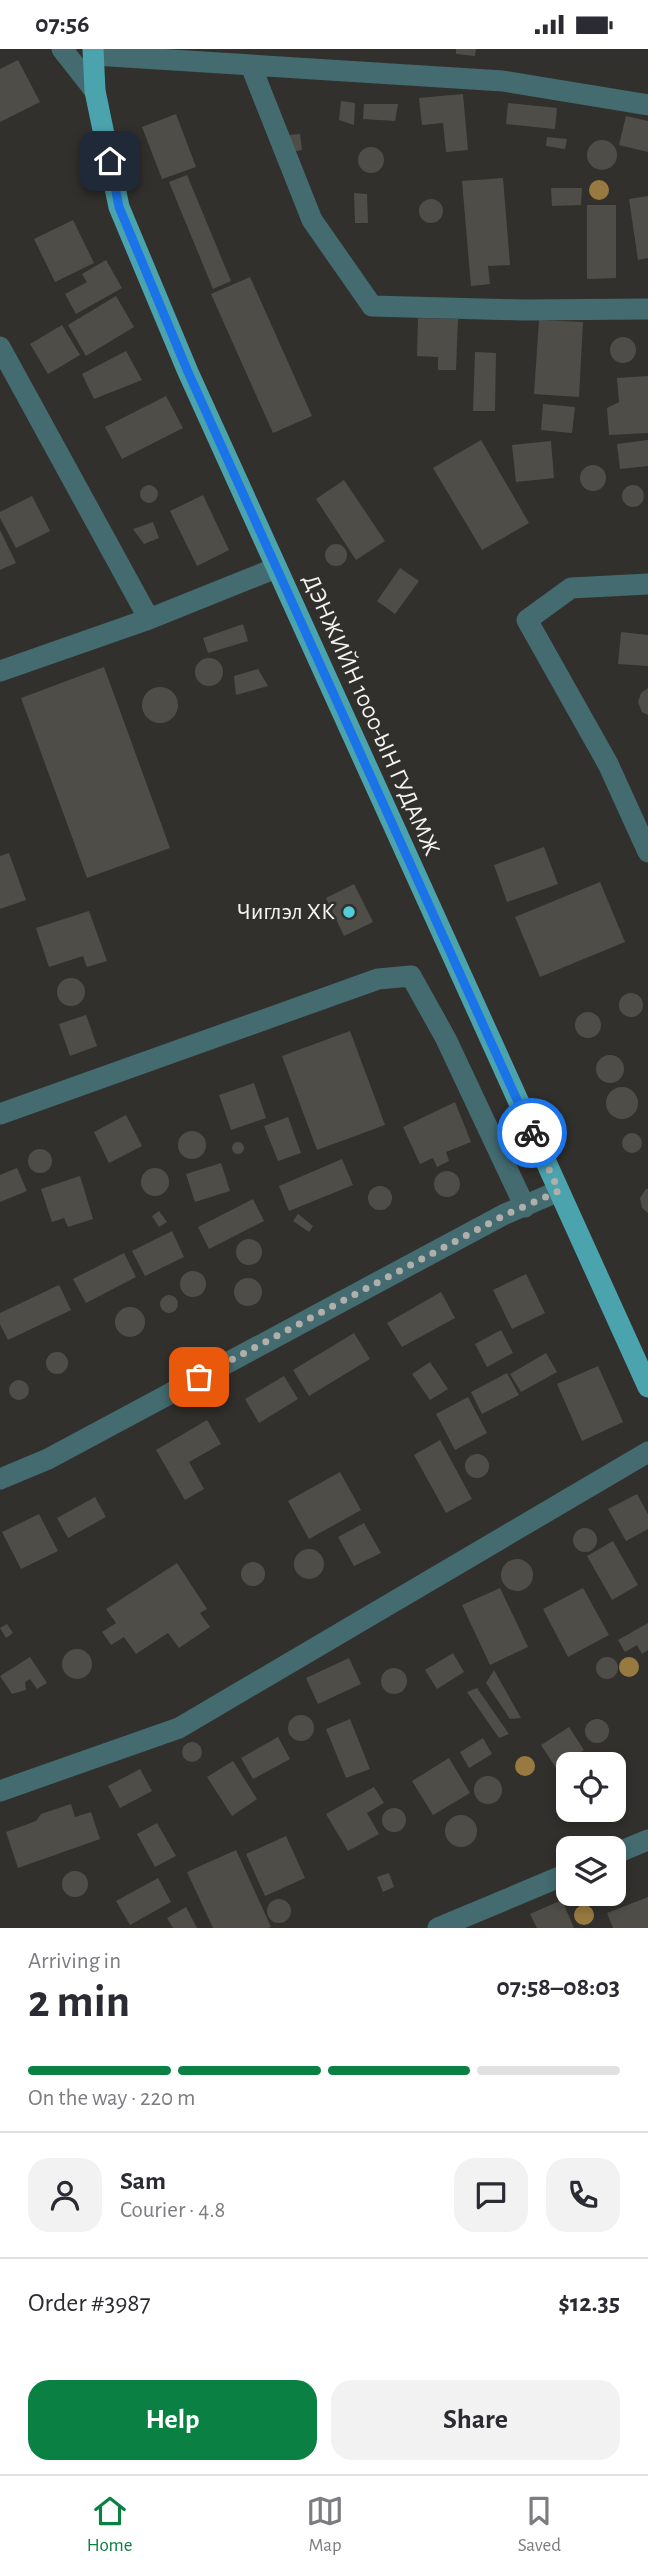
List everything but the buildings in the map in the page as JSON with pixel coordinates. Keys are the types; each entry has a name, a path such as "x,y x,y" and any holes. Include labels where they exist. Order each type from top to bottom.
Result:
{"main road":[{"name":"ДЭНЖИЙН 1000-ЫН ГУДАМЖ","path":"94,52 95,91 119,207 188,372 648,1387"}],"street":[{"path":"62,49 95,91"},
{"path":"94,52 251,66 503,81 648,105"},
{"path":"251,66 313,220 372,306 523,310 648,309"},
{"path":"0,347 149,619"},
{"path":"0,671 149,619 276,568"},
{"path":"648,584 571,587 527,620 608,764 648,852"},
{"path":"0,1114 378,979 411,976 446,1039 525,1206"},
{"path":"0,1479 48,1459 396,1272 559,1191"},
{"path":"0,1791 179,1728 648,1451"},
{"path":"626,1849 648,1840"},
{"path":"438,1928 556,1878"}],"way so far":[{"path":"199,1377 505,1215 559,1191 532,1133"}],"place":[{"name":"Чиглэл ХК","path":"349,912"}],"route":[{"path":"110,161 119,207 188,372 532,1133"}]}
